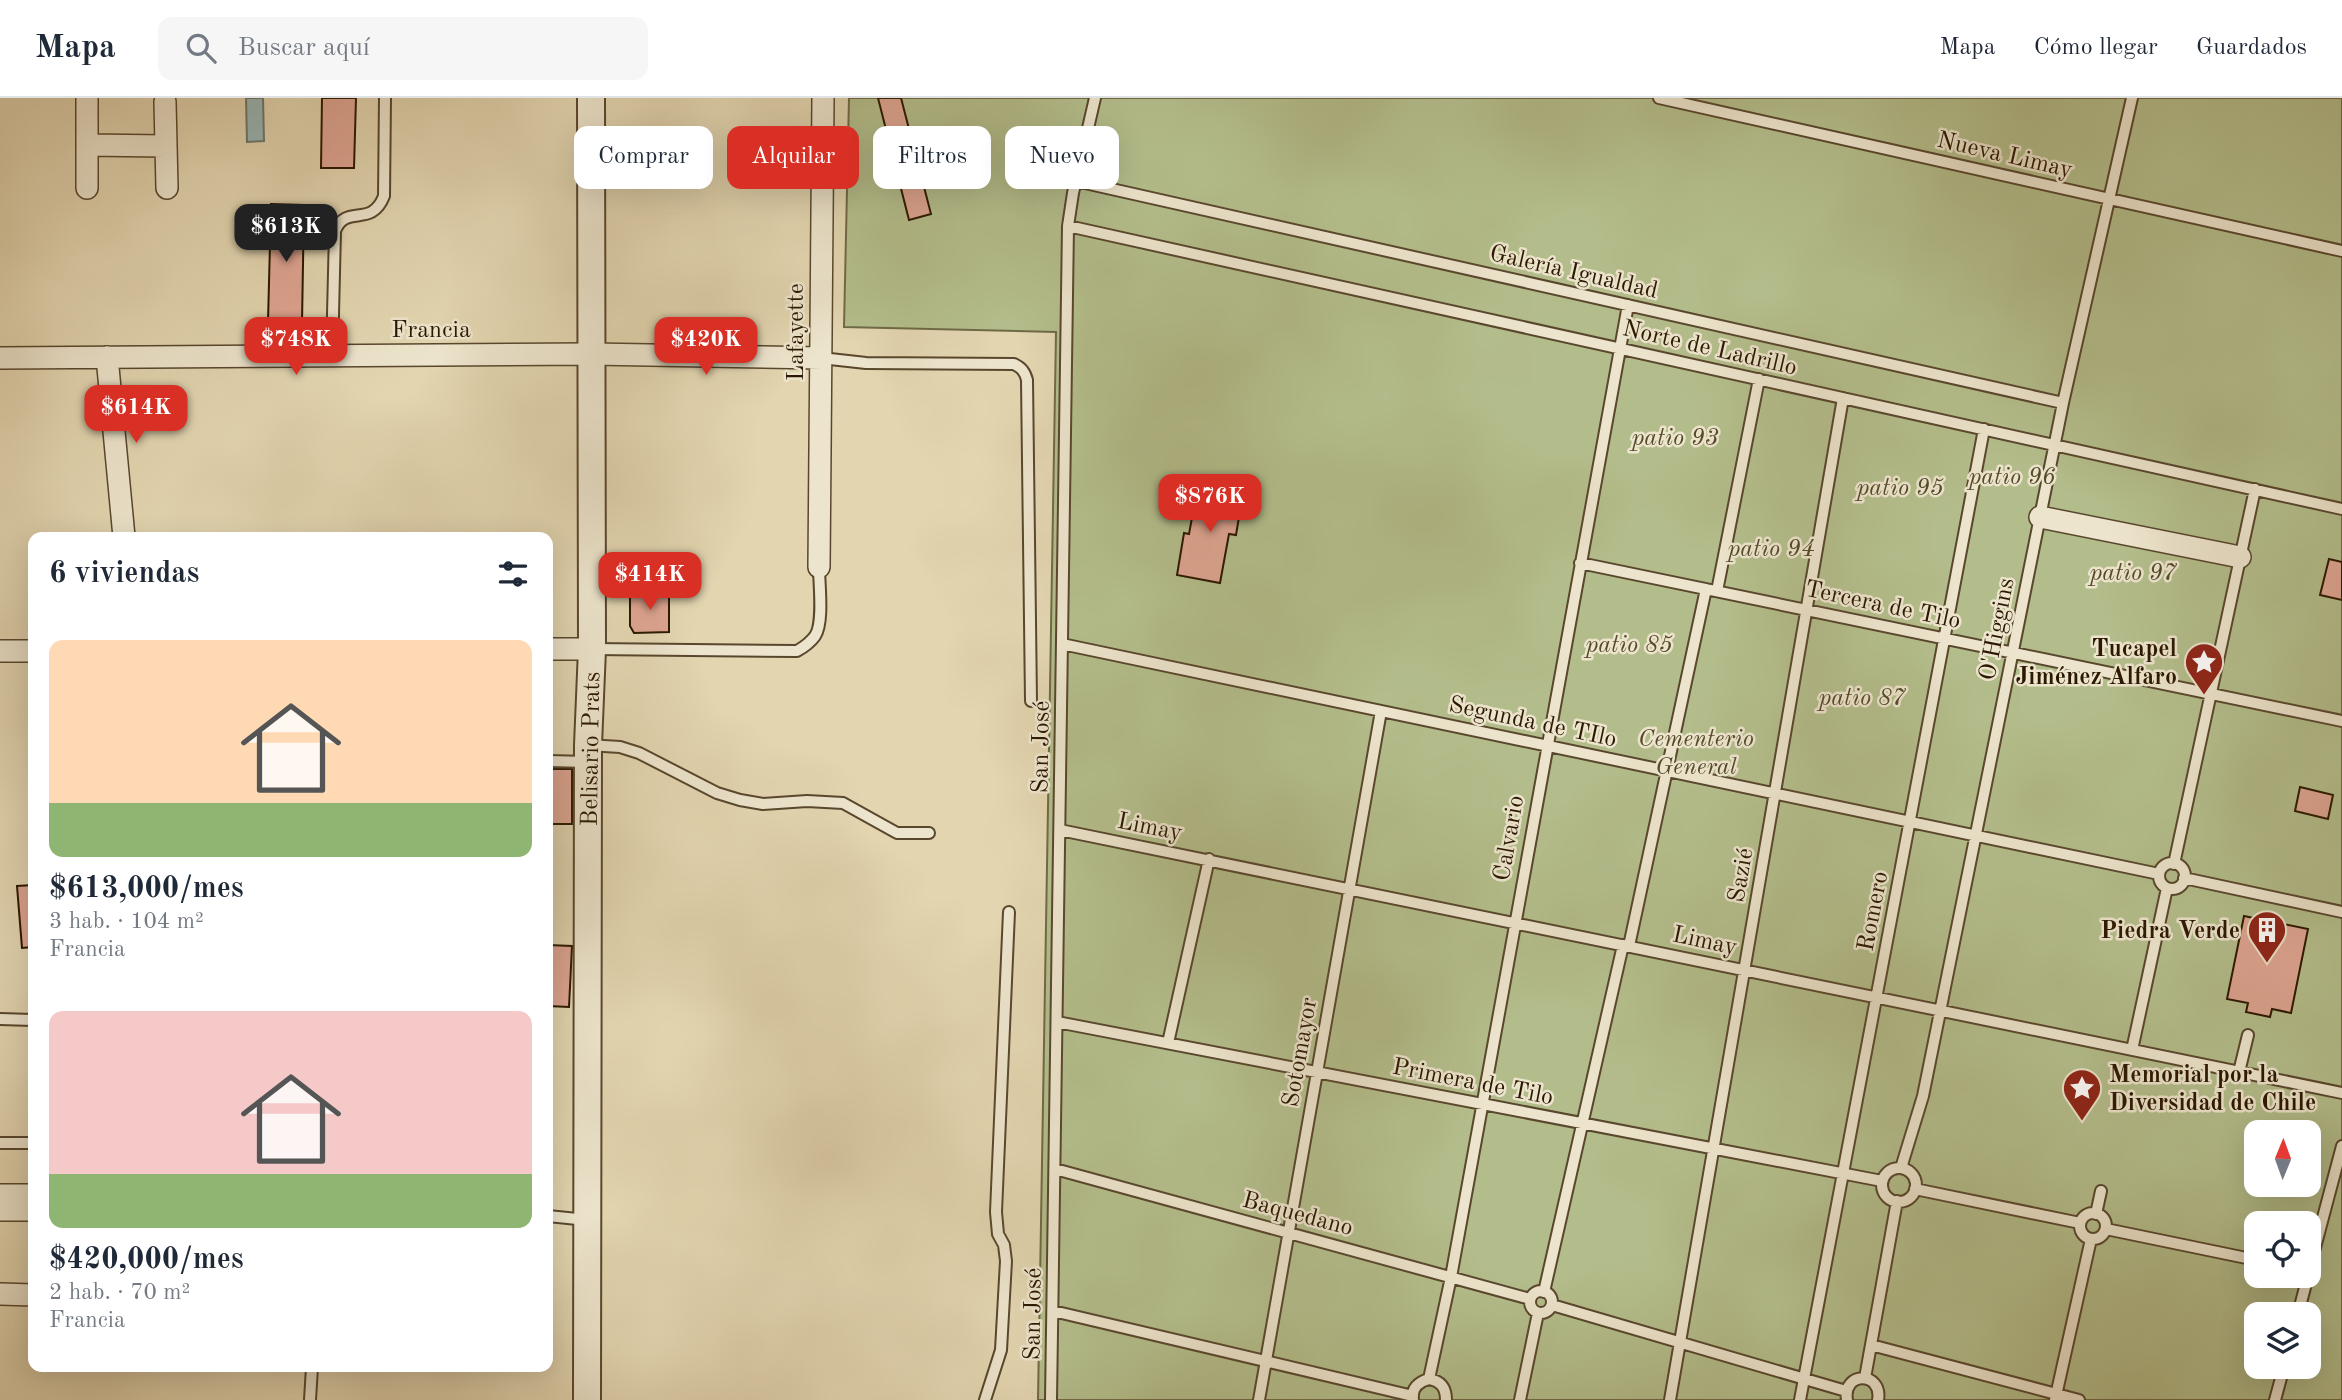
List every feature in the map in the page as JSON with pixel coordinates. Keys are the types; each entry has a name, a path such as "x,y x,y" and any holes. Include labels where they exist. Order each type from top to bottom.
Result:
{"street":[{"path":"86,188 87,98"},
{"name":"Belisario Prats","path":"587,1400 588,753 592,649 591,98"},
{"name":"Lafayette","path":"819,567 822,98"},
{"path":"165,102 166,188"},
{"path":"87,145 166,146"},
{"name":"Francia","path":"0,358 592,354 821,358"},
{"path":"107,357 124,532"},
{"path":"2040,517 2240,557"},
{"path":"553,649 592,649"},
{"path":"0,651 28,651"},
{"path":"0,1195 28,1195"},
{"path":"0,1210 28,1210"},
{"path":"0,1294 28,1295"}],"lane":[{"path":"332,356 335,231 338,222 346,218 372,213 380,206 384,196 385,98"},
{"name":"San José","path":"1089,126 1095,98"},
{"name":"Nueva Limay","path":"1659,98 2342,251"},
{"path":"1718,111 1721,98"},
{"name":"O'Higgins","path":"1901,1168 1923,1096 2063,403 2132,98"},
{"name":"San José","path":"1051,1400 1068,226 1075,189"},
{"name":"Galería Igualdad","path":"1112,189 2063,403"},
{"name":"Norte de Ladrillo","path":"1068,226 2342,509"},
{"name":"Calvario","path":"1429,1379 1451,1277 1628,305"},
{"path":"821,358 866,363 1014,364 1025,373 1031,701"},
{"path":"1544,1292 1759,379"},
{"name":"Sazié","path":"1670,1400 1843,398"},
{"name":"Romero","path":"1800,1400 1984,429"},
{"path":"2174,864 2255,489"},
{"name":"Tercera de Tilo","path":"1580,563 2342,721"},
{"path":"592,649 797,651 817,634 819,567"},
{"name":"Segunda de TIlo","path":"1062,644 2159,874"},
{"name":"Sotomayor","path":"1259,1400 1381,711"},
{"path":"553,760 620,747 639,753 717,793 740,800 763,804 807,801 843,803 897,833 929,833"},
{"name":"Limay","path":"1059,830 2342,1093"},
{"path":"1168,1043 1209,859"},
{"path":"2174,864 2182,869 2185,878 2178,887 2167,888 2162,885 2159,874 2165,866 2174,864"},
{"path":"2185,878 2342,912"},
{"path":"2132,1050 2167,888"},
{"path":"985,1400 1001,1350 1006,1261 1004,1245 998,1234 996,1212 1009,912"},
{"path":"0,1019 28,1020"},
{"name":"Primera de Tilo","path":"1057,1022 1882,1181"},
{"path":"2239,1072 2248,1035"},
{"path":"0,1143 28,1143"},
{"path":"2321,1225 2342,1146"},
{"path":"1901,1168 1911,1173 1916,1183 1907,1200 1897,1202 1887,1197 1882,1181 1891,1170 1901,1168"},
{"name":"Baquedano","path":"1055,1169 1530,1299"},
{"path":"1915,1189 2080,1223"},
{"path":"2096,1214 2101,1191"},
{"path":"2330,1192 2342,1195"},
{"path":"1865,1378 1897,1202"},
{"path":"2088,1214 2096,1214 2103,1217 2106,1229 2099,1238 2091,1239 2081,1231 2080,1223 2088,1214"},
{"path":"553,1217 587,1220"},
{"path":"2106,1229 2244,1258"},
{"path":"2056,1397 2091,1239"},
{"path":"1544,1292 1551,1298 1552,1305 1545,1313 1538,1313 1532,1309 1530,1299 1534,1293 1544,1292"},
{"path":"1552,1305 1804,1379 1847,1396 1853,1381 1865,1378 1875,1384 1878,1400"},
{"path":"1053,1311 1413,1398 1418,1384 1429,1379 1440,1383 1444,1388 1446,1400"},
{"path":"1520,1400 1538,1313"},
{"path":"1871,1345 2056,1397 2079,1400"},
{"path":"310,1400 313,1372"},
{"path":"2275,1400 2281,1379"}],"green space":[{"name":"Cementerio General","path":"849,98 2342,98 2342,1400 1038,1400 1056,332 844,327 847,189 859,189 859,126 848,126"}],"water":[{"path":"246,98 263,98 264,141 247,142"}],"building":[{"path":"322,98 356,98 354,168 321,168"},
{"path":"878,98 901,98 908,126 885,126"},
{"path":"901,189 925,189 931,214 909,220"},
{"path":"271,204 304,205 302,323 268,322"},
{"path":"1198,485 1243,493 1236,535 1229,534 1220,583 1177,575 1184,533 1189,534"},
{"path":"2329,559 2342,562 2342,600 2320,595"},
{"path":"630,591 669,591 669,632 634,633 630,626"},
{"path":"553,769 572,769 572,824 553,824"},
{"path":"2300,787 2333,795 2328,819 2295,811"},
{"path":"28,885 28,947 22,948 17,886"},
{"name":"Piedra Verde","path":"2244,916 2308,929 2291,1013 2272,1009 2270,1017 2246,1012 2248,1003 2227,999"},
{"path":"553,945 572,946 569,1007 553,1006"}],"place":[{"name":"Tucapel Jiménez Alfaro","path":"2204,696"},
{"name":"Piedra Verde","path":"2267,964"},
{"name":"Memorial por la Diversidad de Chile","path":"2082,1122"}],"park label":[{"name":"patio 93","path":"1675,437"},
{"name":"patio 96","path":"2012,476"},
{"name":"patio 95","path":"1900,487"},
{"name":"patio 94","path":"1771,548"},
{"name":"patio 97","path":"2133,572"},
{"name":"patio 85","path":"1629,644"},
{"name":"patio 87","path":"1862,697"}]}
